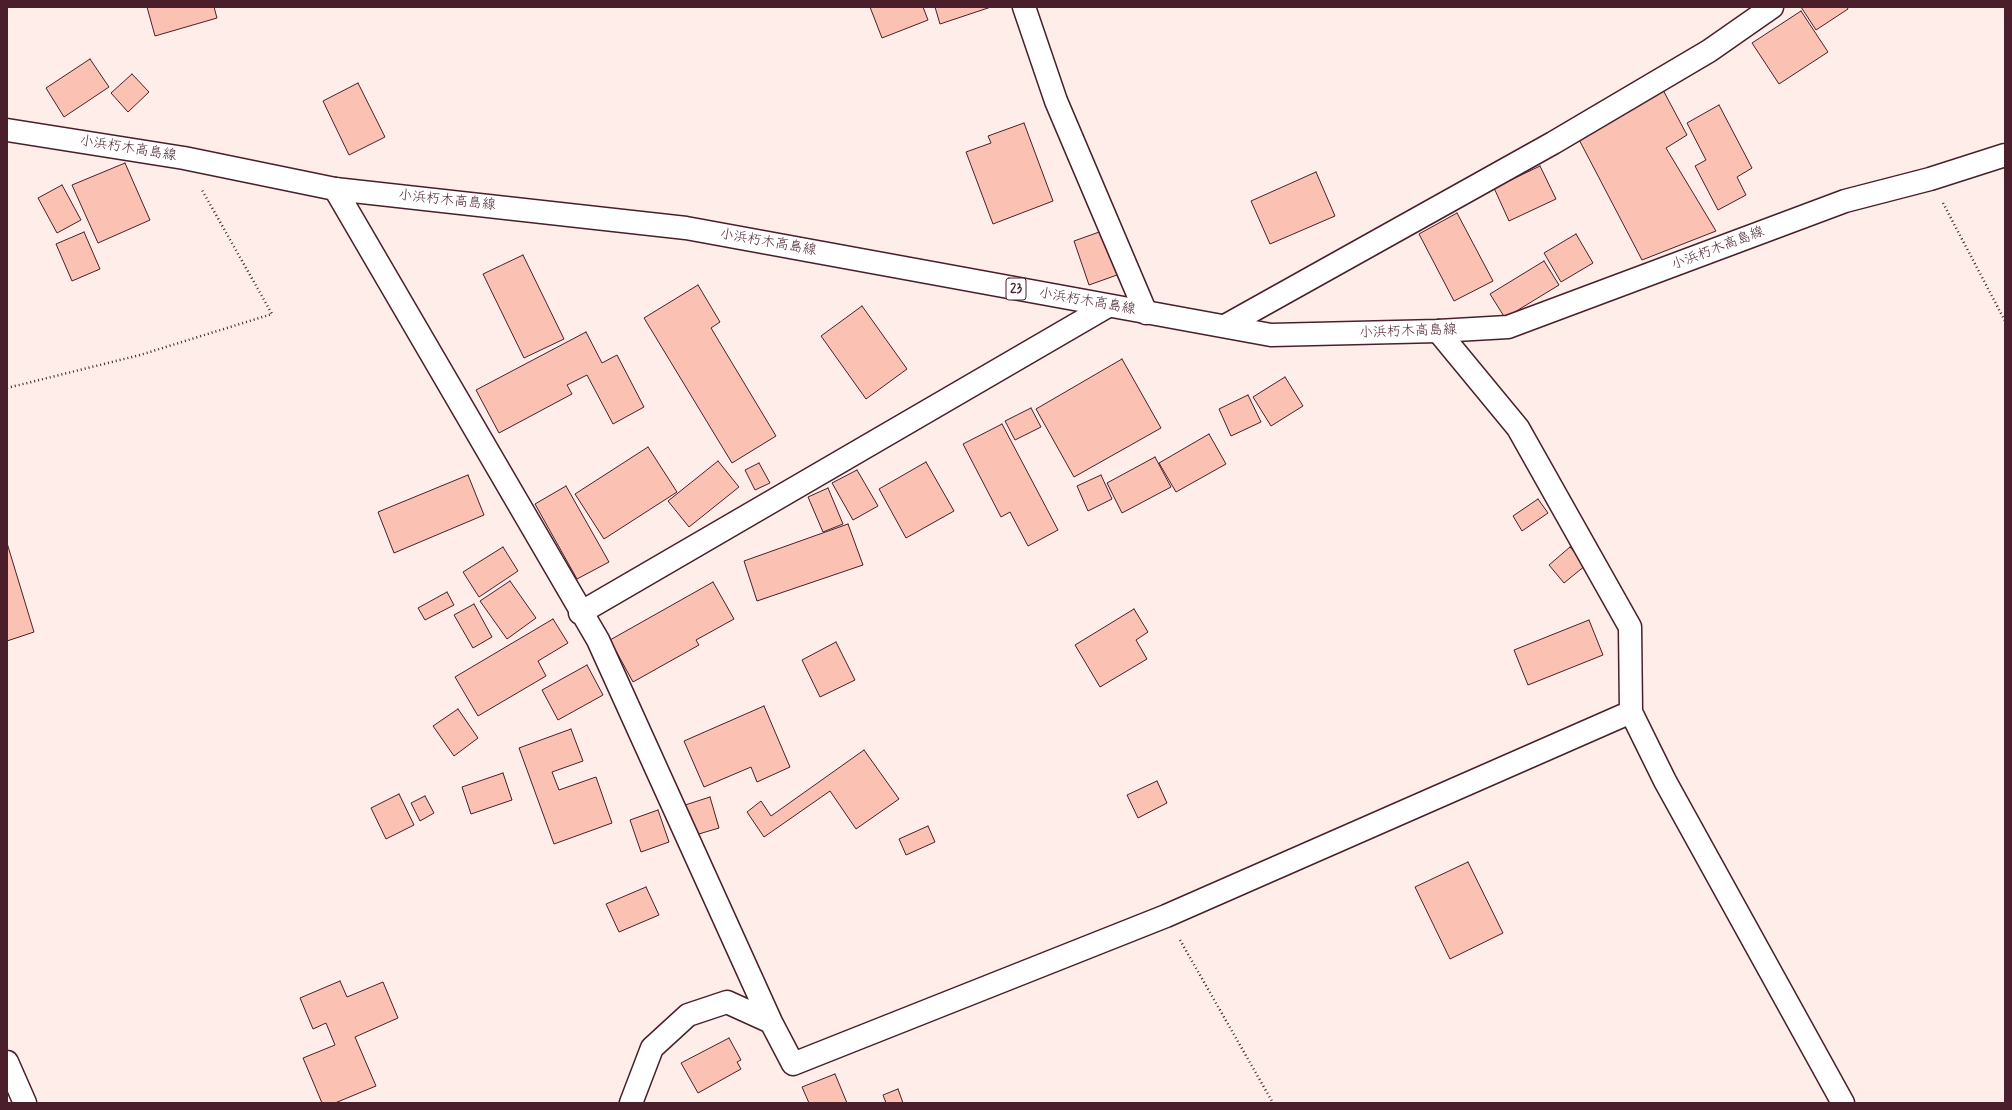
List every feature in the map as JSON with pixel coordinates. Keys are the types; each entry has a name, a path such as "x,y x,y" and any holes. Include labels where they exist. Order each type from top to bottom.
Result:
{"street":[{"path":"1024,7 1056,101 1146,313"},
{"path":"1225,326 1553,143 1709,51 1772,7"},
{"name":"小浜朽木高島線","path":"7,130 184,158 335,189 686,228 1271,335 1438,331 1508,327 1845,201 1930,179 2005,156"},
{"path":"335,189 580,612 598,640 771,1022 793,1064 1166,916 1631,712"},
{"path":"580,612 1108,306"},
{"path":"1438,331 1518,428 1630,627 1631,712 1665,781 1843,1103"},
{"path":"631,1103 652,1048 688,1015 727,1002 771,1022"},
{"path":"7,1062 25,1103"}],"path":[{"path":"7,388 140,355 272,314 184,158"},
{"path":"1930,179 2005,321"},
{"path":"1166,916 1273,1103"}],"building":[{"path":"147,7 214,7 217,18 155,36"},
{"path":"870,7 923,7 928,20 882,38"},
{"path":"935,7 991,7 940,24"},
{"path":"1801,7 1847,7 1848,9 1816,30"},
{"path":"1801,11 1828,52 1779,84 1752,43"},
{"path":"90,59 109,87 64,117 46,88"},
{"path":"132,74 149,92 128,112 111,93"},
{"path":"358,83 385,137 349,155 323,101"},
{"path":"1663,90 1687,135 1666,148 1716,231 1642,260 1574,130"},
{"path":"1719,105 1752,168 1737,177 1746,195 1718,210 1695,166 1706,160 1687,123"},
{"path":"1024,123 1053,201 993,224 966,152 991,143 988,136"},
{"path":"125,163 150,220 98,243 72,185"},
{"path":"1540,166 1556,199 1509,221 1494,188"},
{"path":"1316,172 1335,216 1270,244 1251,201"},
{"path":"62,185 81,220 57,233 38,198"},
{"path":"1457,213 1493,281 1454,301 1419,234"},
{"path":"1102,231 1117,275 1089,285 1074,241"},
{"path":"84,232 100,269 72,281 56,244"},
{"path":"1576,234 1593,263 1561,282 1544,253"},
{"path":"523,255 564,339 524,358 483,274"},
{"path":"1544,261 1559,285 1505,318 1490,294"},
{"path":"698,285 720,322 711,328 776,436 732,463 644,318"},
{"path":"862,306 907,369 866,399 821,336"},
{"path":"586,332 602,363 617,355 644,407 613,424 587,375 567,385 572,394 499,433 476,390"},
{"path":"1122,359 1161,428 1074,477 1036,409"},
{"path":"1285,377 1303,406 1271,426 1253,397"},
{"path":"1248,395 1261,422 1231,436 1219,409"},
{"path":"1031,408 1041,427 1015,440 1005,421"},
{"path":"1002,424 1058,530 1028,546 1010,512 1001,517 963,444"},
{"path":"1209,434 1226,464 1176,492 1159,463"},
{"path":"648,447 677,492 604,539 575,494"},
{"path":"1155,457 1171,487 1122,513 1107,483"},
{"path":"718,461 739,487 689,527 668,501"},
{"path":"926,462 954,511 906,538 879,489"},
{"path":"759,463 770,483 755,490 745,470"},
{"path":"857,470 878,506 853,520 832,483"},
{"path":"468,475 484,515 394,553 378,512"},
{"path":"1101,475 1112,499 1088,511 1077,486"},
{"path":"566,486 609,562 577,579 535,504"},
{"path":"828,488 843,524 823,532 808,497"},
{"path":"1538,499 1548,513 1522,531 1513,516"},
{"path":"848,524 863,565 757,601 744,561"},
{"path":"7,543 34,632 7,641"},
{"path":"503,547 518,571 479,597 463,572"},
{"path":"1570,547 1586,565 1564,583 1549,565"},
{"path":"510,581 536,618 507,639 480,601"},
{"path":"713,582 734,619 696,640 699,645 633,682 610,640"},
{"path":"447,592 454,605 425,620 418,608"},
{"path":"474,604 492,637 473,648 454,615"},
{"path":"1134,609 1148,632 1136,640 1147,659 1100,687 1075,645"},
{"path":"553,619 568,643 538,661 546,676 478,716 455,677"},
{"path":"1589,620 1603,655 1528,685 1514,650"},
{"path":"836,642 855,680 820,697 802,660"},
{"path":"587,665 603,695 558,720 542,690"},
{"path":"764,706 790,767 757,782 751,767 704,787 684,741"},
{"path":"458,709 478,738 454,756 433,726"},
{"path":"571,729 583,761 552,772 559,790 596,777 612,823 554,844 519,748"},
{"path":"864,750 899,799 856,829 830,791 764,837 747,812 761,801 771,816"},
{"path":"503,773 512,800 471,814 462,787"},
{"path":"1157,781 1167,803 1138,818 1127,795"},
{"path":"399,794 414,825 386,839 371,808"},
{"path":"425,796 434,813 420,821 411,803"},
{"path":"710,797 719,828 692,836 682,806"},
{"path":"658,810 669,842 641,852 630,820"},
{"path":"928,826 935,842 906,855 899,839"},
{"path":"1468,862 1503,933 1450,959 1415,887"},
{"path":"646,887 659,915 619,932 606,904"},
{"path":"340,981 347,997 383,982 398,1018 355,1037 376,1086 335,1103 322,1103 303,1058 335,1045 326,1023 313,1029 300,998"},
{"path":"729,1038 741,1060 737,1062 741,1069 698,1093 681,1063"},
{"path":"835,1074 847,1103 809,1103 802,1087"},
{"path":"898,1089 903,1103 886,1103 883,1095"}]}
